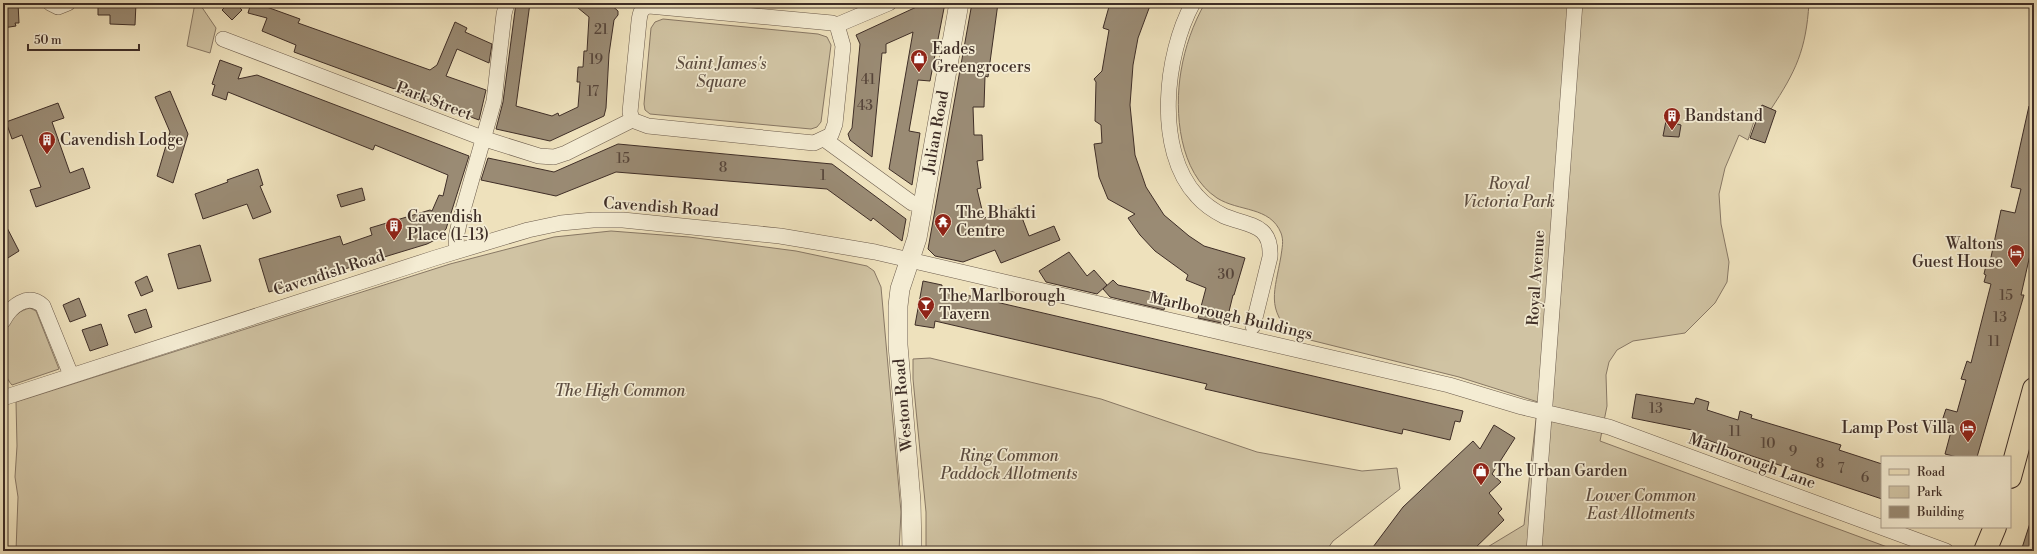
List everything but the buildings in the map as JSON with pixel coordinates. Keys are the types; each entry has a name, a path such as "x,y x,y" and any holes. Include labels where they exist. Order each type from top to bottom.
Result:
{"main road":[{"path":"2011,473 2034,389"},
{"path":"1985,551 1995,528"}],"street":[{"path":"50,3 58,7 68,3"},
{"path":"457,251 456,238 459,224 494,101 504,14 507,3"},
{"path":"837,25 843,46 839,85 834,124 831,135 824,139 814,143 648,126 632,120 630,112 641,5 825,22 837,25 889,3"},
{"name":"Julian Road","path":"909,261 917,238 960,3"},
{"path":"1193,3 1184,19 1175,43 1171,67 1168,116 1172,139 1176,159 1184,178 1196,196 1209,208 1255,226 1267,237 1270,246 1270,257 1253,326"},
{"name":"Royal Avenue","path":"1534,551 1575,3"},
{"name":"Park Street","path":"223,39 484,139 539,156 554,157 566,153 632,120"},
{"path":"824,139 912,202 923,204"},
{"name":"Cavendish Road","path":"3,398 457,251 528,230 555,224 593,220 623,220 780,236 874,252 909,261"},
{"name":"Marlborough Buildings","path":"909,261 1449,385 1544,412"},
{"name":"Weston Road","path":"909,261 900,289 897,325 911,501 912,551"},
{"path":"3,321 15,306 24,300 38,302 43,306 71,375"},
{"name":"Marlborough Lane","path":"1544,412 1609,427 1881,527"},
{"name":"Marlborough Lane","path":"1883,528 1946,551"}],"green space":[{"path":"195,3 199,3 216,28 210,53 187,46"},
{"name":"Royal Victoria Park","path":"1205,3 1809,3 1808,19 1802,47 1787,83 1771,109 1758,109 1748,140 1739,135 1725,168 1719,194 1721,224 1729,262 1727,282 1715,303 1685,333 1633,341 1617,350 1609,362 1606,375 1607,406 1600,441 1898,551 1481,551 1524,525 1538,402 1459,377 1294,336 1285,326 1279,317 1274,299 1282,247 1281,233 1276,224 1269,218 1262,214 1235,206 1217,198 1204,187 1194,173 1187,158 1182,140 1178,105 1181,71 1190,36"},
{"name":"Saint James's Square","path":"663,19 818,34 827,37 831,45 821,122 817,127 811,129 650,114 645,110 644,104 651,28 655,22"},
{"name":"The High Common","path":"611,231 689,237 796,251 867,266 874,271 881,287 901,512 899,551 16,551 18,497 15,477 17,446 16,402 450,264 554,237"},
{"path":"30,308 36,311 59,369 12,385 8,380 3,364 3,337 7,323 11,318"},
{"name":"Ring Common Paddock Allotments","path":"930,358 1101,399 1257,452 1362,471 1397,468 1400,489 1333,541 1326,551 926,551 926,512 913,379 913,359"}],"place":[{"name":"Eades Greengrocers","path":"919,73"},
{"name":"Bandstand","path":"1672,131"},
{"name":"Cavendish Lodge","path":"47,155"},
{"name":"The Bhakti Centre","path":"943,237"},
{"name":"Cavendish Place (1-13)","path":"394,241"},
{"name":"Waltons Guest House","path":"2016,268"},
{"name":"The Marlborough Tavern","path":"926,320"},
{"name":"Lamp Post Villa","path":"1968,443"},
{"name":"The Urban Garden","path":"1481,486"}],"park label":[{"name":"Lower Common East Allotments","path":"1641,505"}]}
